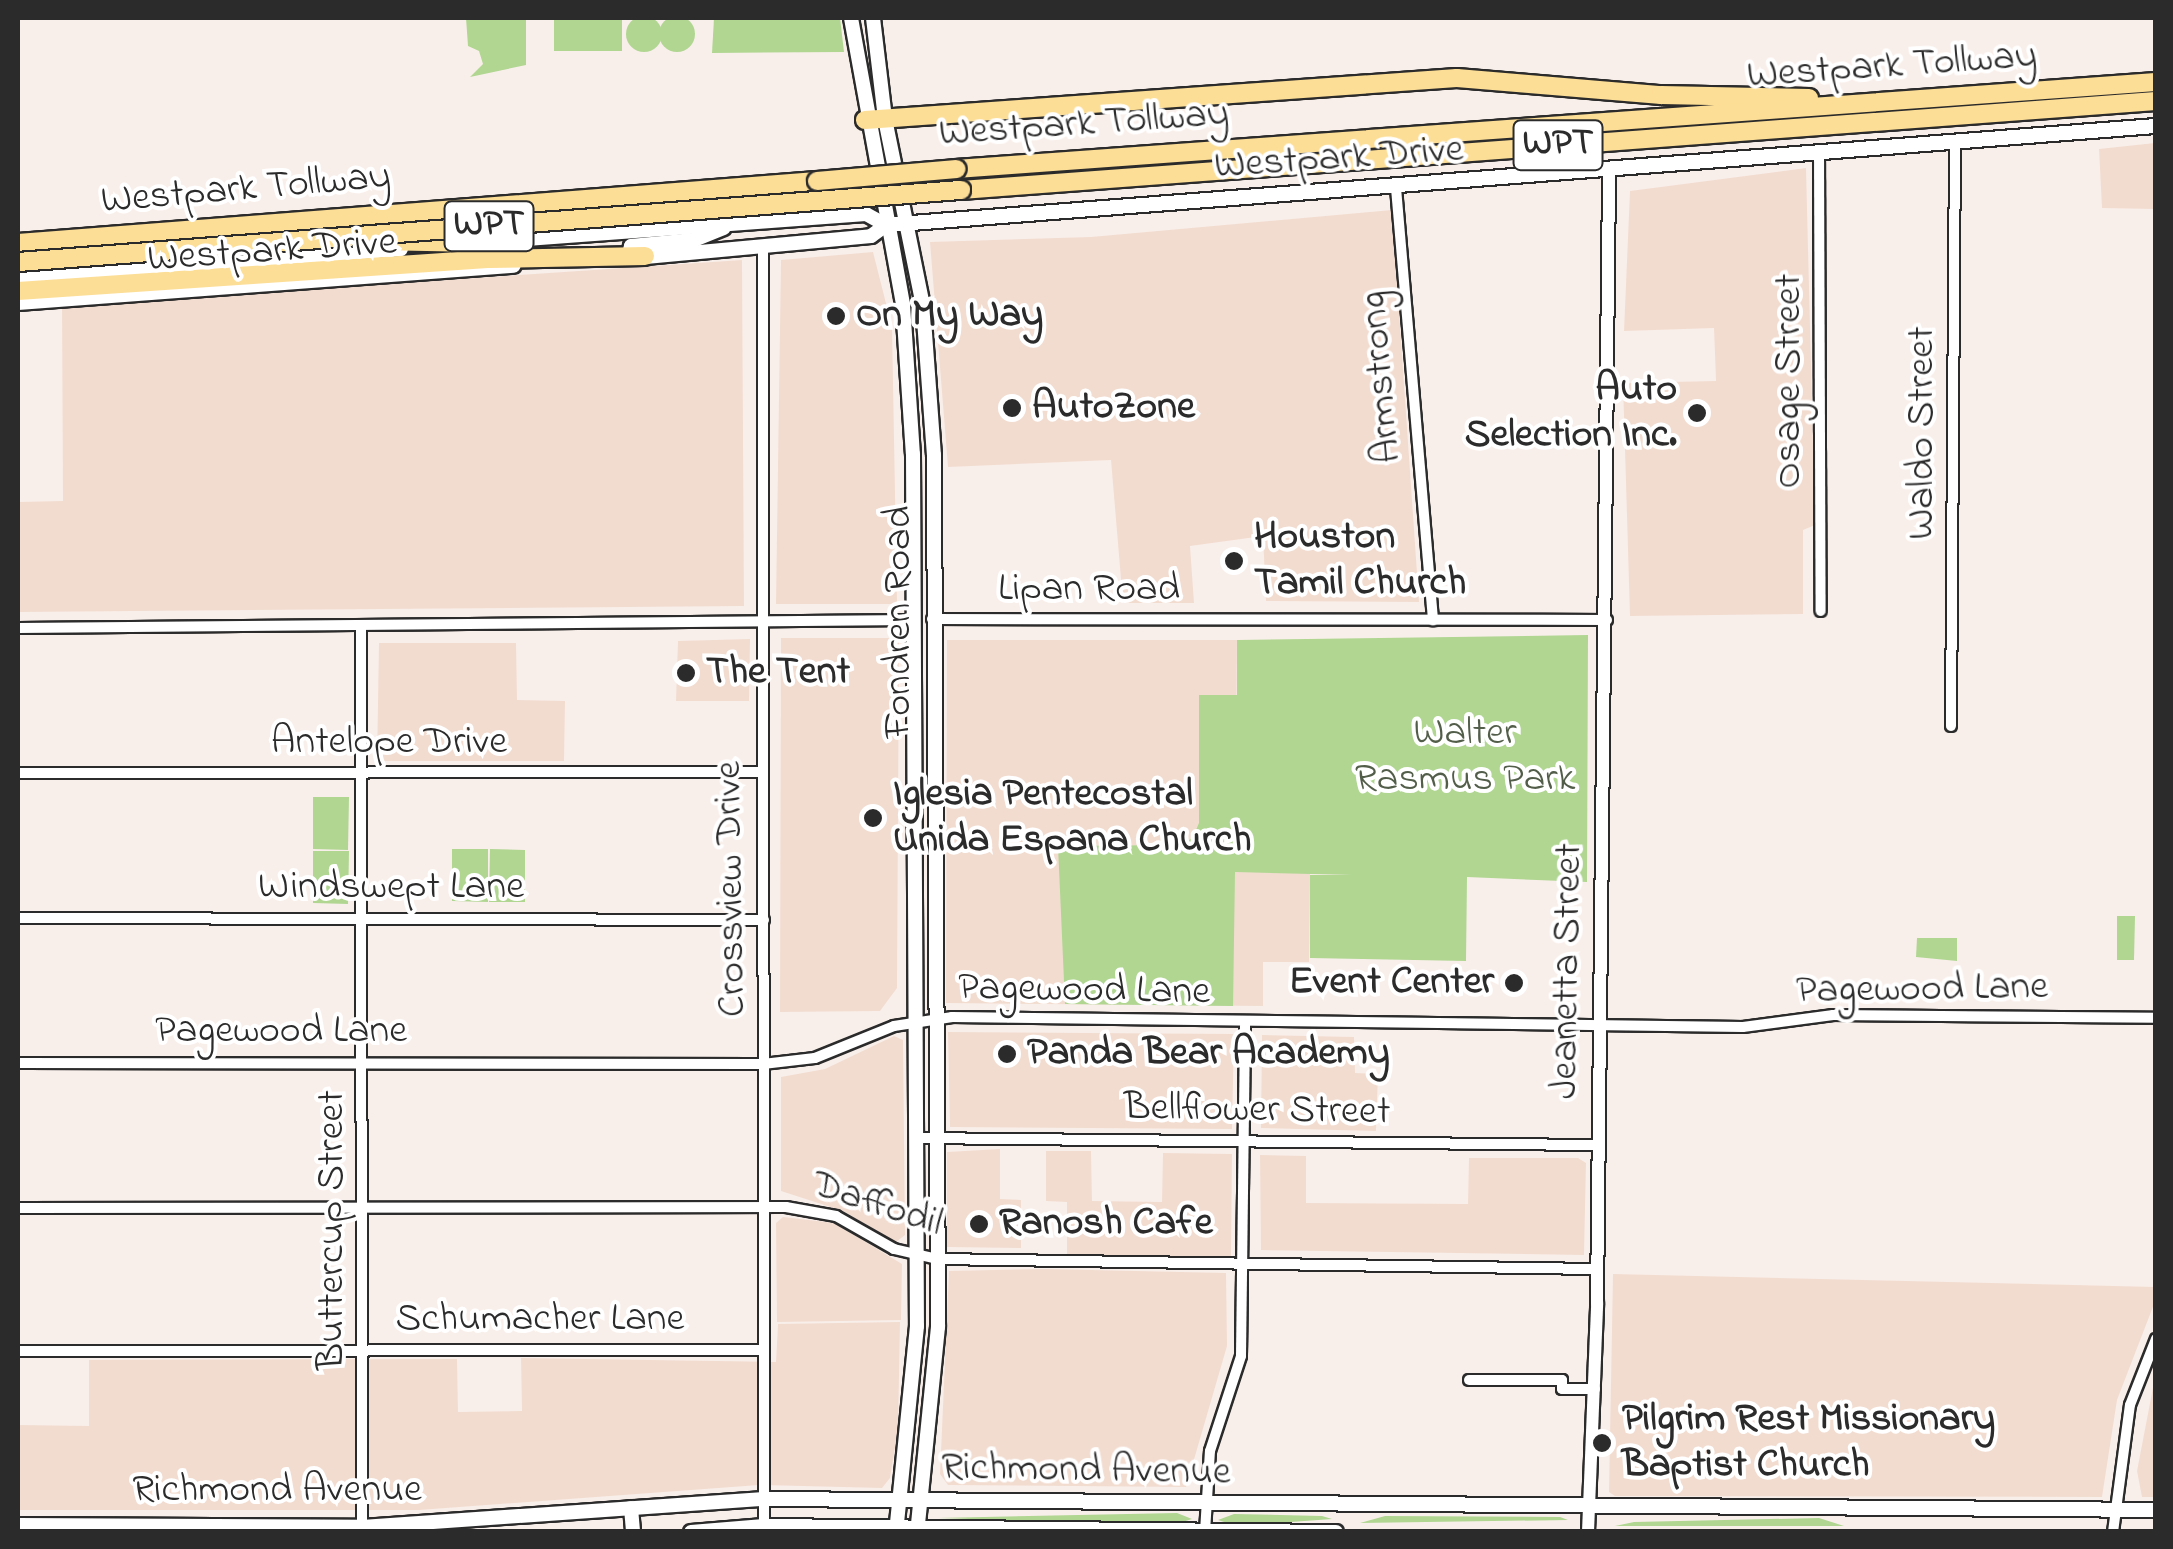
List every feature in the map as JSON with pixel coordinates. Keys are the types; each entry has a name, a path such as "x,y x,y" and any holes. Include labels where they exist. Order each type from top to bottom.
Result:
{"highway":[{"path":"865,120 1457,78 1661,95 1924,100"},
{"name":"Westpark Tollway","path":"18,243 956,169 2156,82"},
{"name":"Westpark Tollway","path":"18,262 2156,102"},
{"path":"96,237 479,243"},
{"path":"18,291 400,264 634,255"}],"main road":[{"name":"Fondren Road","path":"852,18 865,120 906,332 913,454 916,1342 896,1530"},
{"name":"Fondren Road","path":"873,18 885,118 926,332 934,455 930,619 937,1259 935,1373 917,1530"},
{"name":"Westpark Drive","path":"18,278 866,214 886,225 906,224 2156,126"},
{"path":"634,255 632,246 694,240 739,222"},
{"name":"Westpark Drive","path":"18,303 763,246 871,236 886,225"},
{"path":"906,332 926,332"},
{"path":"913,454 934,455"},
{"path":"913,548 923,610 930,619"},
{"path":"913,620 922,635 932,706"},
{"path":"912,759 932,761"},
{"path":"912,887 932,888"},
{"name":"Richmond Avenue","path":"18,1525 362,1530 498,1525 631,1508 764,1499 2156,1510"},
{"path":"631,1508 633,1532"},
{"name":"Richmond Avenue","path":"692,1532 1336,1532"}],"street":[{"name":"Waldo Street","path":"1951,726 1955,141"},
{"name":"Osage Street","path":"1819,152 1821,611"},
{"name":"Jeanetta Street","path":"1588,1532 1599,1144 1609,171"},
{"name":"Armstrong","path":"1396,188 1432,620"},
{"name":"Crossview Drive","path":"763,246 764,1529"},
{"name":"Lipan Road","path":"930,619 1607,620"},
{"path":"18,628 712,626 764,620 913,620"},
{"name":"Buttercup Street","path":"362,629 362,1530"},
{"name":"Antelope Drive","path":"18,773 761,772"},
{"name":"Windswept Lane","path":"18,918 764,920"},
{"name":"Pagewood Lane","path":"18,1063 763,1064 816,1058 916,1023 936,1020 1743,1028 1833,1015 2156,1018"},
{"path":"1205,1530 1210,1452 1240,1356 1245,1023"},
{"name":"Bellflower Street","path":"915,1138 1599,1144"},
{"name":"Daffodil","path":"18,1208 766,1208 836,1216 915,1257 937,1259 1597,1269"},
{"path":"2113,1532 2130,1404 2156,1339"},
{"name":"Schumacher Lane","path":"18,1351 764,1350"},
{"path":"1470,1380 1562,1380 1562,1389 1594,1389"}],"shaded area":[{"path":"2155,143 2155,209 2102,208 2099,149"},
{"path":"1806,168 1815,525 1803,530 1803,614 1630,616 1623,383 1716,381 1714,328 1624,331 1630,191"},
{"path":"1392,210 1419,602 1266,601 1263,536 1190,546 1194,603 1123,603 1111,460 948,467 930,242 1091,237"},
{"path":"873,252 892,327 897,604 776,604 781,260"},
{"path":"742,260 744,606 18,612 18,502 63,501 62,306"},
{"path":"781,638 899,638 897,988 880,1011 780,1012"},
{"name":"The Tent","path":"750,639 749,701 676,701 678,641"},
{"path":"947,640 1237,640 1235,871 1310,873 1309,962 1263,962 1263,1006 946,1003"},
{"path":"379,643 516,643 517,700 565,701 564,761 377,761"},
{"path":"948,1032 1234,1034 1232,1129 950,1127"},
{"path":"1262,1035 1354,1037 1355,1073 1378,1074 1376,1131 1261,1128"},
{"path":"894,1036 903,1040 905,1235 896,1242 843,1211 781,1191 781,1077 825,1069"},
{"path":"1000,1149 1000,1199 1021,1200 1021,1248 947,1247 947,1152"},
{"path":"1046,1151 1091,1151 1092,1201 1162,1202 1163,1153 1232,1154 1231,1257 1067,1255 1067,1202 1046,1201"},
{"path":"1260,1155 1306,1156 1306,1203 1468,1204 1469,1158 1578,1158 1586,1163 1584,1255 1261,1250"},
{"path":"783,1217 834,1223 902,1264 901,1320 777,1322 776,1223"},
{"path":"949,1271 1226,1273 1227,1346 1186,1487 948,1485 940,1474"},
{"path":"1613,1274 2155,1287 2156,1299 2117,1400 2102,1497 1615,1496 1609,1492"},
{"path":"900,1322 898,1429 890,1478 882,1488 759,1485 419,1510 18,1510 18,1425 89,1426 89,1360 457,1359 458,1412 522,1411 521,1358 776,1362 778,1324"},
{"path":"2155,1377 2155,1497 2142,1497 2137,1471"}],"green space":[{"path":"644,16 657,21 662,34 657,47 644,52 631,47 626,34 631,21"},
{"path":"677,16 690,21 695,34 690,47 677,52 664,47 659,34 664,21"},
{"path":"466,18 526,18 526,65 470,77 483,64 479,51 468,46"},
{"path":"554,18 622,18 622,51 554,51"},
{"path":"714,18 840,18 844,52 712,53"},
{"name":"Walter Rasmus Park","path":"1588,635 1587,882 1467,877 1466,961 1310,958 1310,875 1352,875 1235,872 1233,1006 1065,1004 1058,846 1183,845 1193,837 1199,823 1199,695 1237,695 1237,640"},
{"path":"313,797 349,797 348,850 313,849"},
{"path":"452,849 488,849 488,902 452,901"},
{"path":"490,849 525,850 525,902 489,902"},
{"path":"313,851 349,851 348,904 313,903"},
{"path":"2117,916 2135,916 2134,960 2117,960"},
{"path":"1917,938 1957,938 1957,961 1916,957"},
{"path":"1177,1513 1192,1519 1173,1525 938,1518"},
{"path":"1234,1514 1332,1519 1236,1526 1218,1520"},
{"path":"1385,1516 1560,1517 1568,1520 1360,1523"},
{"path":"1819,1518 1844,1526 1615,1526 1634,1522"}],"place":[{"name":"On My Way","path":"836,316"},
{"name":"AutoZone","path":"1012,408"},
{"name":"Auto Selection Inc.","path":"1697,413"},
{"name":"Houston Tamil Church","path":"1234,561"},
{"name":"The Tent","path":"686,673"},
{"name":"Iglesia Pentecostal Unida Espana Church","path":"873,818"},
{"name":"Event Center","path":"1514,983"},
{"name":"Panda Bear Academy","path":"1007,1054"},
{"name":"Ranosh Cafe","path":"979,1224"},
{"name":"Pilgrim Rest Missionary Baptist Church","path":"1602,1443"}]}
